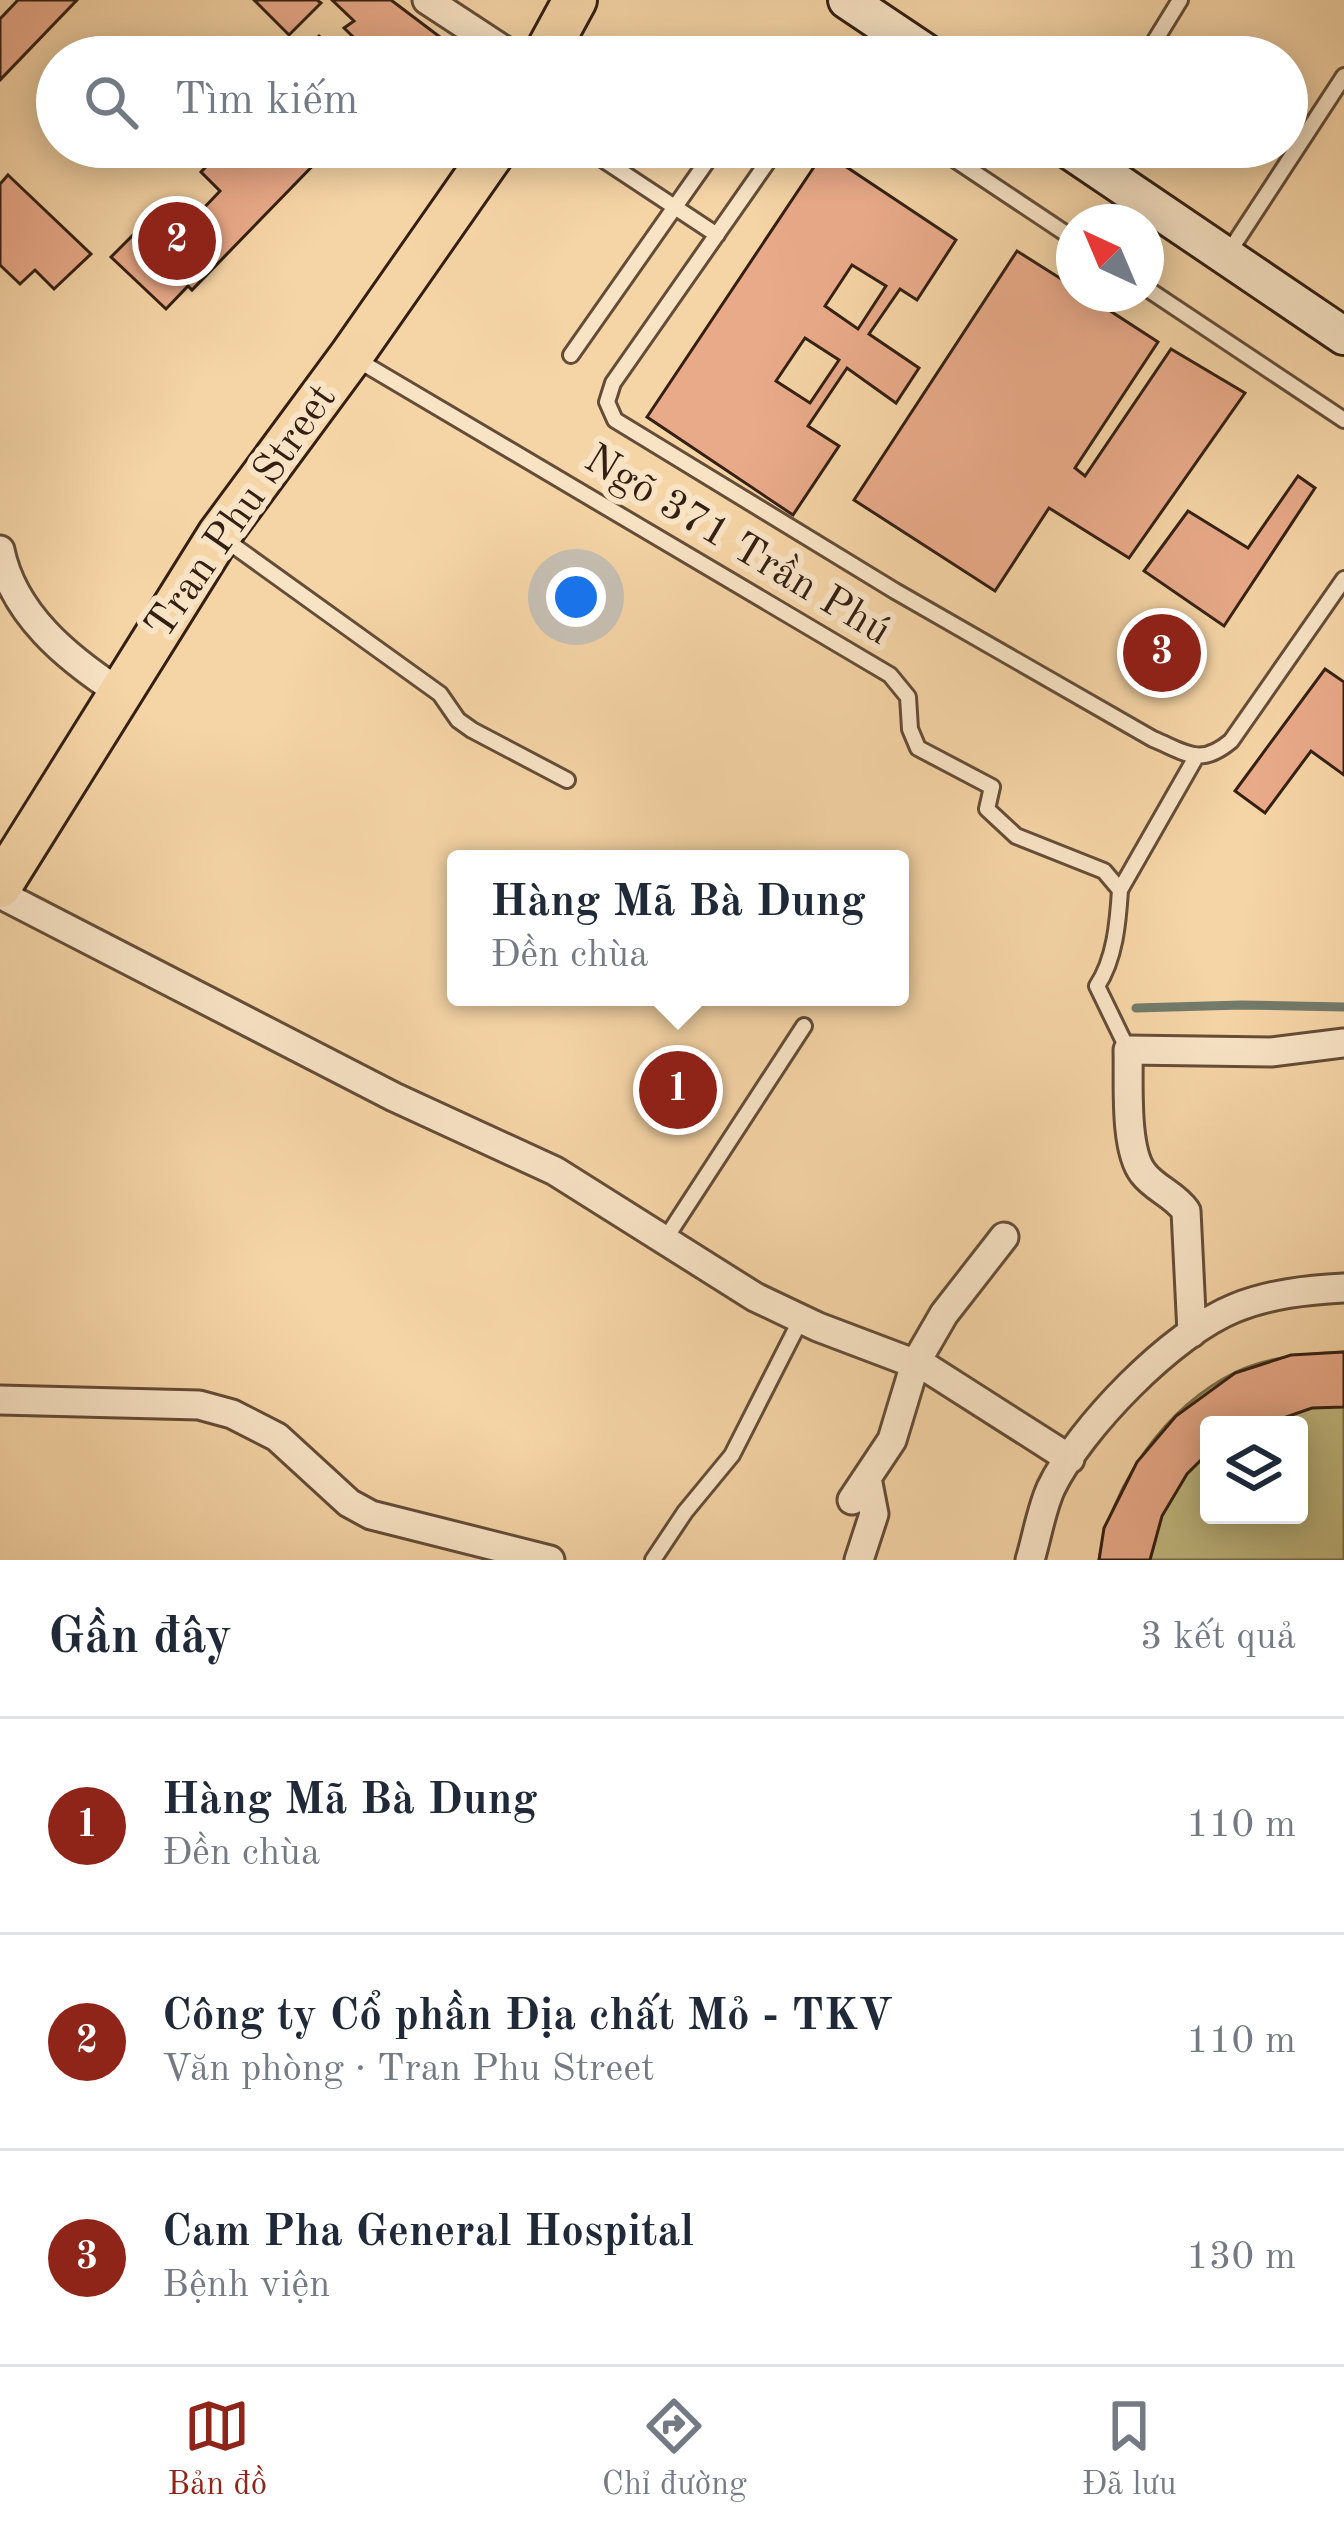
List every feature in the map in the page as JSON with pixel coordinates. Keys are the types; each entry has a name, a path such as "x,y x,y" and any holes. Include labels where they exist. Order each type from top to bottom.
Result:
{"main road":[{"path":"555,36 575,0"},
{"name":"Tran Phu Street","path":"0,890 219,535 482,168"}],"street":[{"path":"428,0 482,36"},
{"path":"848,0 901,36"},
{"path":"1100,168 1344,336"},
{"path":"0,551 4,574 50,639 119,692"},
{"path":"0,890 394,1097 556,1171 755,1297 915,1364 1070,1459"},
{"path":"1192,1334 1186,1211 1177,1198 1151,1181 1135,1159 1128,1050 1271,1052 1344,1042"},
{"path":"859,1560 874,1514 860,1489 892,1440 915,1364 944,1314 1004,1237"},
{"path":"1030,1560 1050,1490 1070,1459 1112,1404 1172,1347 1233,1308 1297,1291 1344,1288"},
{"path":"0,1400 199,1405 232,1414 277,1437 349,1503 371,1515 550,1560"}],"lane":[{"path":"1158,36 1180,0"},
{"path":"1308,131 1344,76"},
{"path":"615,168 717,235"},
{"path":"571,355 702,168"},
{"path":"763,168 613,382 607,402 615,420 895,591 1153,739 1196,757 1213,757 1232,741 1344,578"},
{"path":"968,168 1056,227"},
{"path":"1226,256 1284,168"},
{"path":"1164,300 1344,420"},
{"name":"Ngõ 371 Trần Phú","path":"351,356 890,674 908,697 910,729 918,748 992,787 987,809 1016,836 1104,871 1120,890"},
{"path":"219,535 440,694 458,720 472,730 567,780"},
{"path":"1128,1050 1097,986 1118,927 1120,890 1196,757"},
{"path":"664,1241 804,1026"},
{"path":"653,1560 732,1455 801,1319"}],"shaded area":[{"path":"1344,1352 1344,1560 1099,1560 1129,1476 1165,1427 1186,1405 1236,1372 1289,1357"}],"building":[{"path":"18,0 77,0 42,36 36,36 36,43 0,80 0,19"},
{"path":"254,0 317,0 321,3 289,35"},
{"path":"332,0 391,0 439,36 352,36 344,28 354,21"},
{"path":"205,168 311,168 192,290 188,286 166,309 111,257 137,231 161,253 220,191 201,172"},
{"path":"813,168 848,168 956,240 917,300 900,289 869,334 919,368 896,403 847,368 808,426 839,446 793,515 647,417","holes":["852,265 886,286 858,329 825,306","805,338 839,360 810,403 776,381"]},
{"path":"8,175 91,254 54,289 35,270 20,284 0,265 0,184"},
{"path":"1017,251 1056,276 1056,312 1112,312 1158,342 1075,468 1085,476 1171,349 1245,393 1129,558 1049,508 995,591 854,500"},
{"path":"1298,476 1315,488 1224,626 1144,571 1188,511 1248,548"},
{"path":"1325,669 1344,682 1344,775 1311,751 1265,813 1235,791"},
{"path":"1344,1352 1344,1407 1312,1408 1289,1416 1200,1416 1200,1461 1162,1516 1150,1560 1099,1560 1104,1528 1137,1462 1176,1416 1235,1373 1291,1355"}],"waterway":[{"path":"1136,1008 1344,1007"}],"place":[{"name":"Công ty Cổ phần Địa chất Mỏ - TKV","path":"177,241"},
{"name":"Cam Pha General Hospital","path":"1162,653"},
{"name":"Hàng Mã Bà Dung","path":"678,1090"}]}
